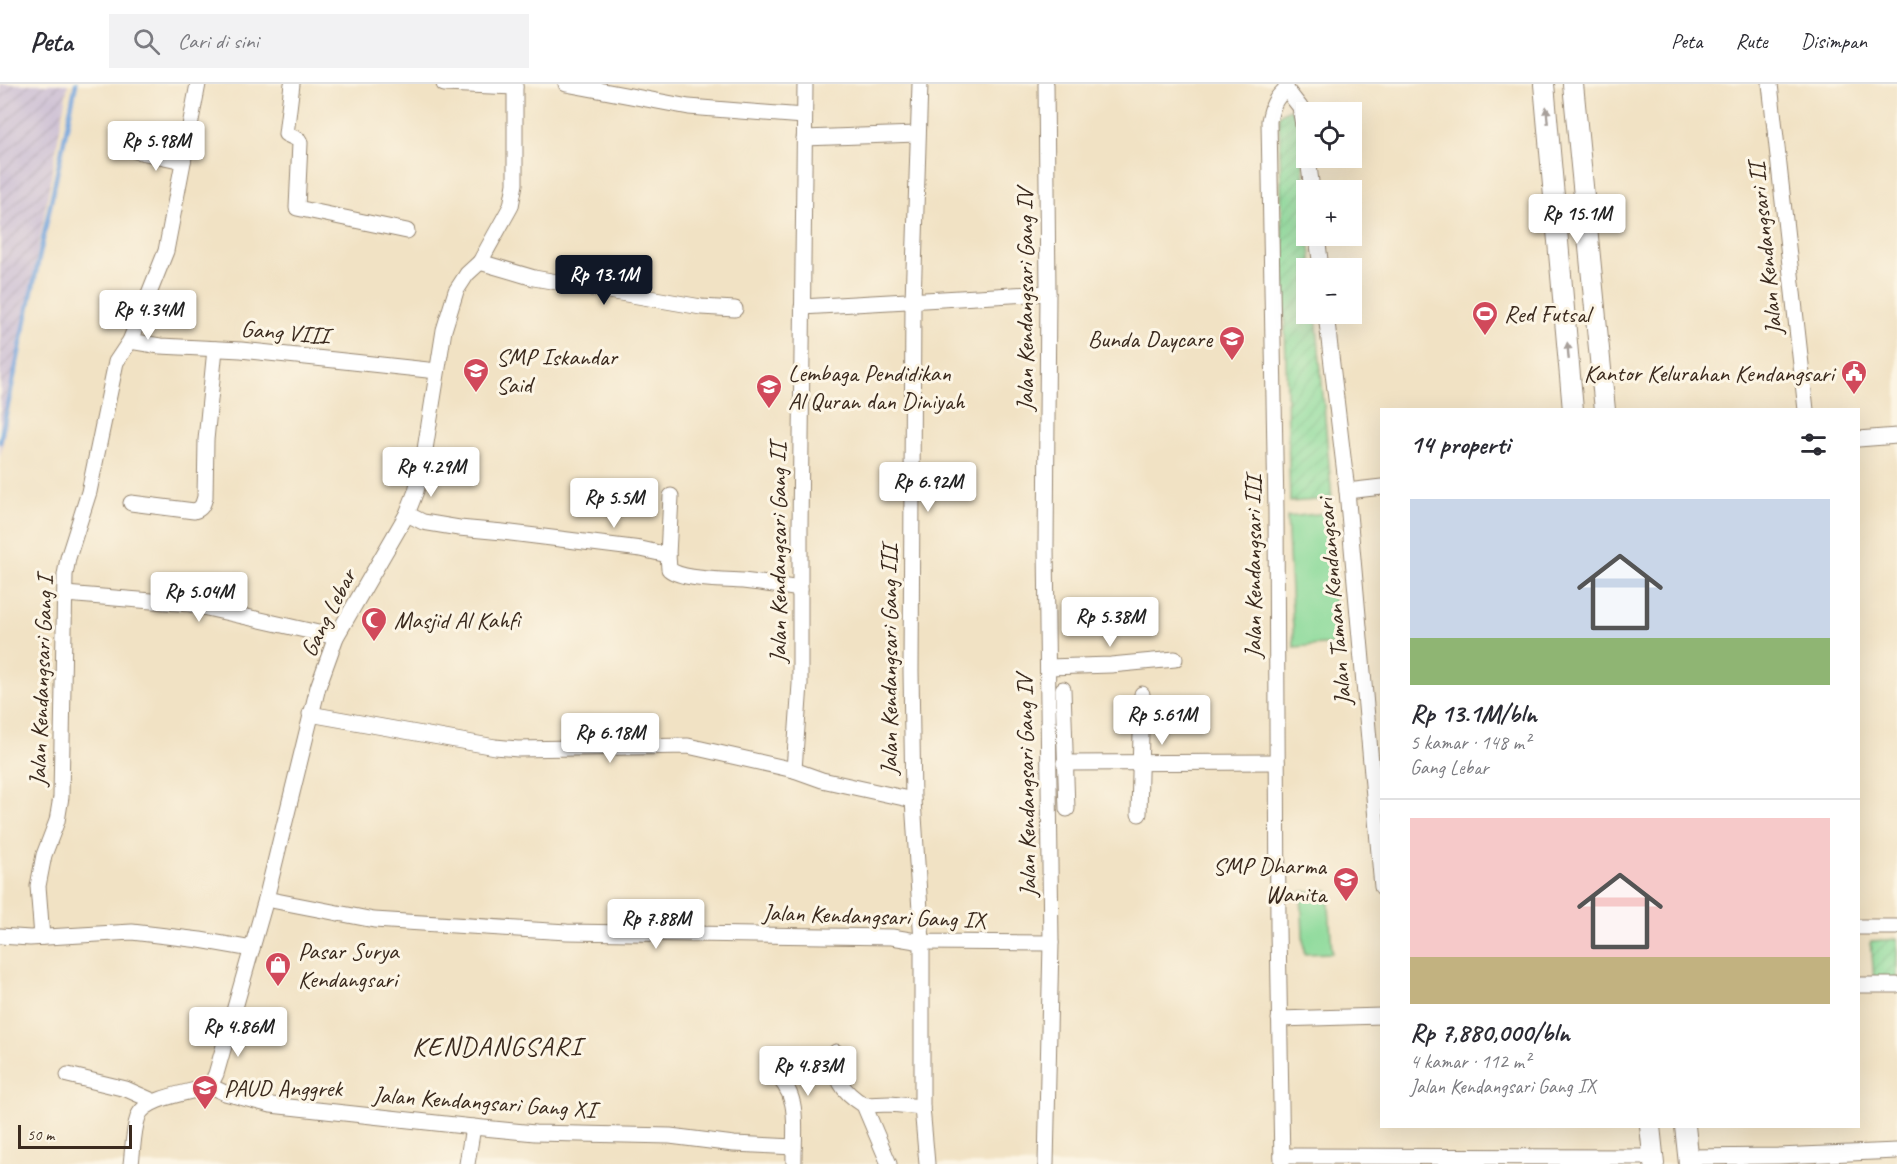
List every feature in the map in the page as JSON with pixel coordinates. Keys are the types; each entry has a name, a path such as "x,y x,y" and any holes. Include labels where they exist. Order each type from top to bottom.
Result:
{"main road":[{"path":"1544,84 1573,408"},
{"path":"1573,84 1605,408"},
{"path":"1549,143 1579,140"},
{"path":"1650,1128 1654,1160"},
{"path":"1685,1128 1689,1161"}],"street":[{"name":"Jalan Kendangsari Gang I","path":"42,937 38,886 44,855 57,821 61,797 65,575 68,558 89,492 116,362 130,341 166,251 198,84"},
{"path":"292,84 286,134 299,140 300,143 297,208 407,231"},
{"path":"444,84 515,86"},
{"path":"566,84 689,107 804,116"},
{"name":"Jalan Kendangsari Gang II","path":"794,770 800,684 805,84"},
{"name":"Jalan Kendangsari Gang III","path":"920,84 913,301 910,671 913,800 922,942 922,1107 927,1164"},
{"name":"Jalan Kendangsari Gang IV","path":"1046,84 1051,943 1046,1164"},
{"name":"Jalan Kendangsari II","path":"1770,84 1806,408"},
{"name":"Gang Lebar","path":"210,1086 216,1074 266,899 318,687 336,637 407,514 416,491 423,462 444,330 456,291 466,274 480,262 511,206 515,184 515,86"},
{"path":"1286,86 1298,102"},
{"name":"Jalan Kendangsari III","path":"1282,1160 1276,511 1269,121 1271,107 1286,86"},
{"path":"804,138 917,134"},
{"path":"136,151 183,161"},
{"path":"480,262 534,278 700,307 735,309"},
{"path":"802,307 1048,293"},
{"name":"Jalan Taman Kendangsari","path":"1327,324 1347,491 1380,864"},
{"name":"Gang VIII","path":"130,341 160,346 321,358 437,371"},
{"path":"130,503 194,511 200,509 203,504 215,349"},
{"path":"1860,439 1897,436"},
{"path":"1347,491 1380,488"},
{"path":"671,496 668,555 669,569 674,573 800,589"},
{"path":"407,514 423,522 459,528 641,549 668,555"},
{"path":"65,594 164,600 336,637"},
{"path":"1048,667 1111,665 1175,659"},
{"path":"1063,690 1067,808"},
{"path":"1139,814 1142,694"},
{"path":"310,714 495,747 518,749 687,746 913,800"},
{"path":"1064,763 1277,762"},
{"name":"Jalan Kendangsari Gang IX","path":"266,899 374,920 567,932 892,937 922,942 1051,943"},
{"path":"1860,927 1897,927"},
{"path":"0,936 14,938 132,932 252,949"},
{"path":"1860,985 1897,985"},
{"path":"1279,1019 1380,1016"},
{"path":"836,1052 835,1065 838,1081 855,1100 864,1105 890,1104 922,1107"},
{"path":"771,1071 782,1079 794,1106 794,1164"},
{"path":"68,1075 126,1089 153,1101"},
{"path":"131,1164 138,1117 143,1107 153,1101 210,1086"},
{"name":"Jalan Kendangsari Gang XI","path":"210,1086 225,1093 271,1105 473,1127 535,1133 661,1136 734,1144 794,1147"},
{"path":"864,1105 889,1164"},
{"path":"467,1164 473,1127"},
{"path":"1689,1161 1897,1151"},
{"path":"1282,1160 1654,1160"}],"shaded area":[{"path":"0,84 68,84 0,458"}],"green space":[{"path":"1289,109 1296,113 1296,168 1303,168 1304,180 1296,180 1296,246 1310,246 1311,258 1296,258 1296,324 1317,324 1332,499 1290,502 1279,115"},
{"path":"1327,513 1338,644 1294,647 1287,517"},
{"path":"1328,890 1332,953 1304,954 1301,892"},
{"path":"1897,939 1897,979 1874,981 1871,941"}],"waterway":[{"path":"0,442 76,84"}],"place":[{"name":"Red Futsal","path":"1485,337"},
{"name":"Bunda Daycare","path":"1232,362"},
{"name":"SMP Iskandar Said","path":"476,394"},
{"name":"Kantor Kelurahan Kendangsari","path":"1854,396"},
{"name":"Lembaga Pendidikan Al Quran dan Diniyah","path":"769,410"},
{"name":"Masjid Al Kahfi","path":"374,643"},
{"name":"SMP Dharma Wanita","path":"1346,903"},
{"name":"Pasar Surya Kendangsari","path":"278,988"},
{"name":"PAUD Anggrek","path":"205,1111"}],"district":[{"name":"KENDANGSARI","path":"497,1046"}]}
